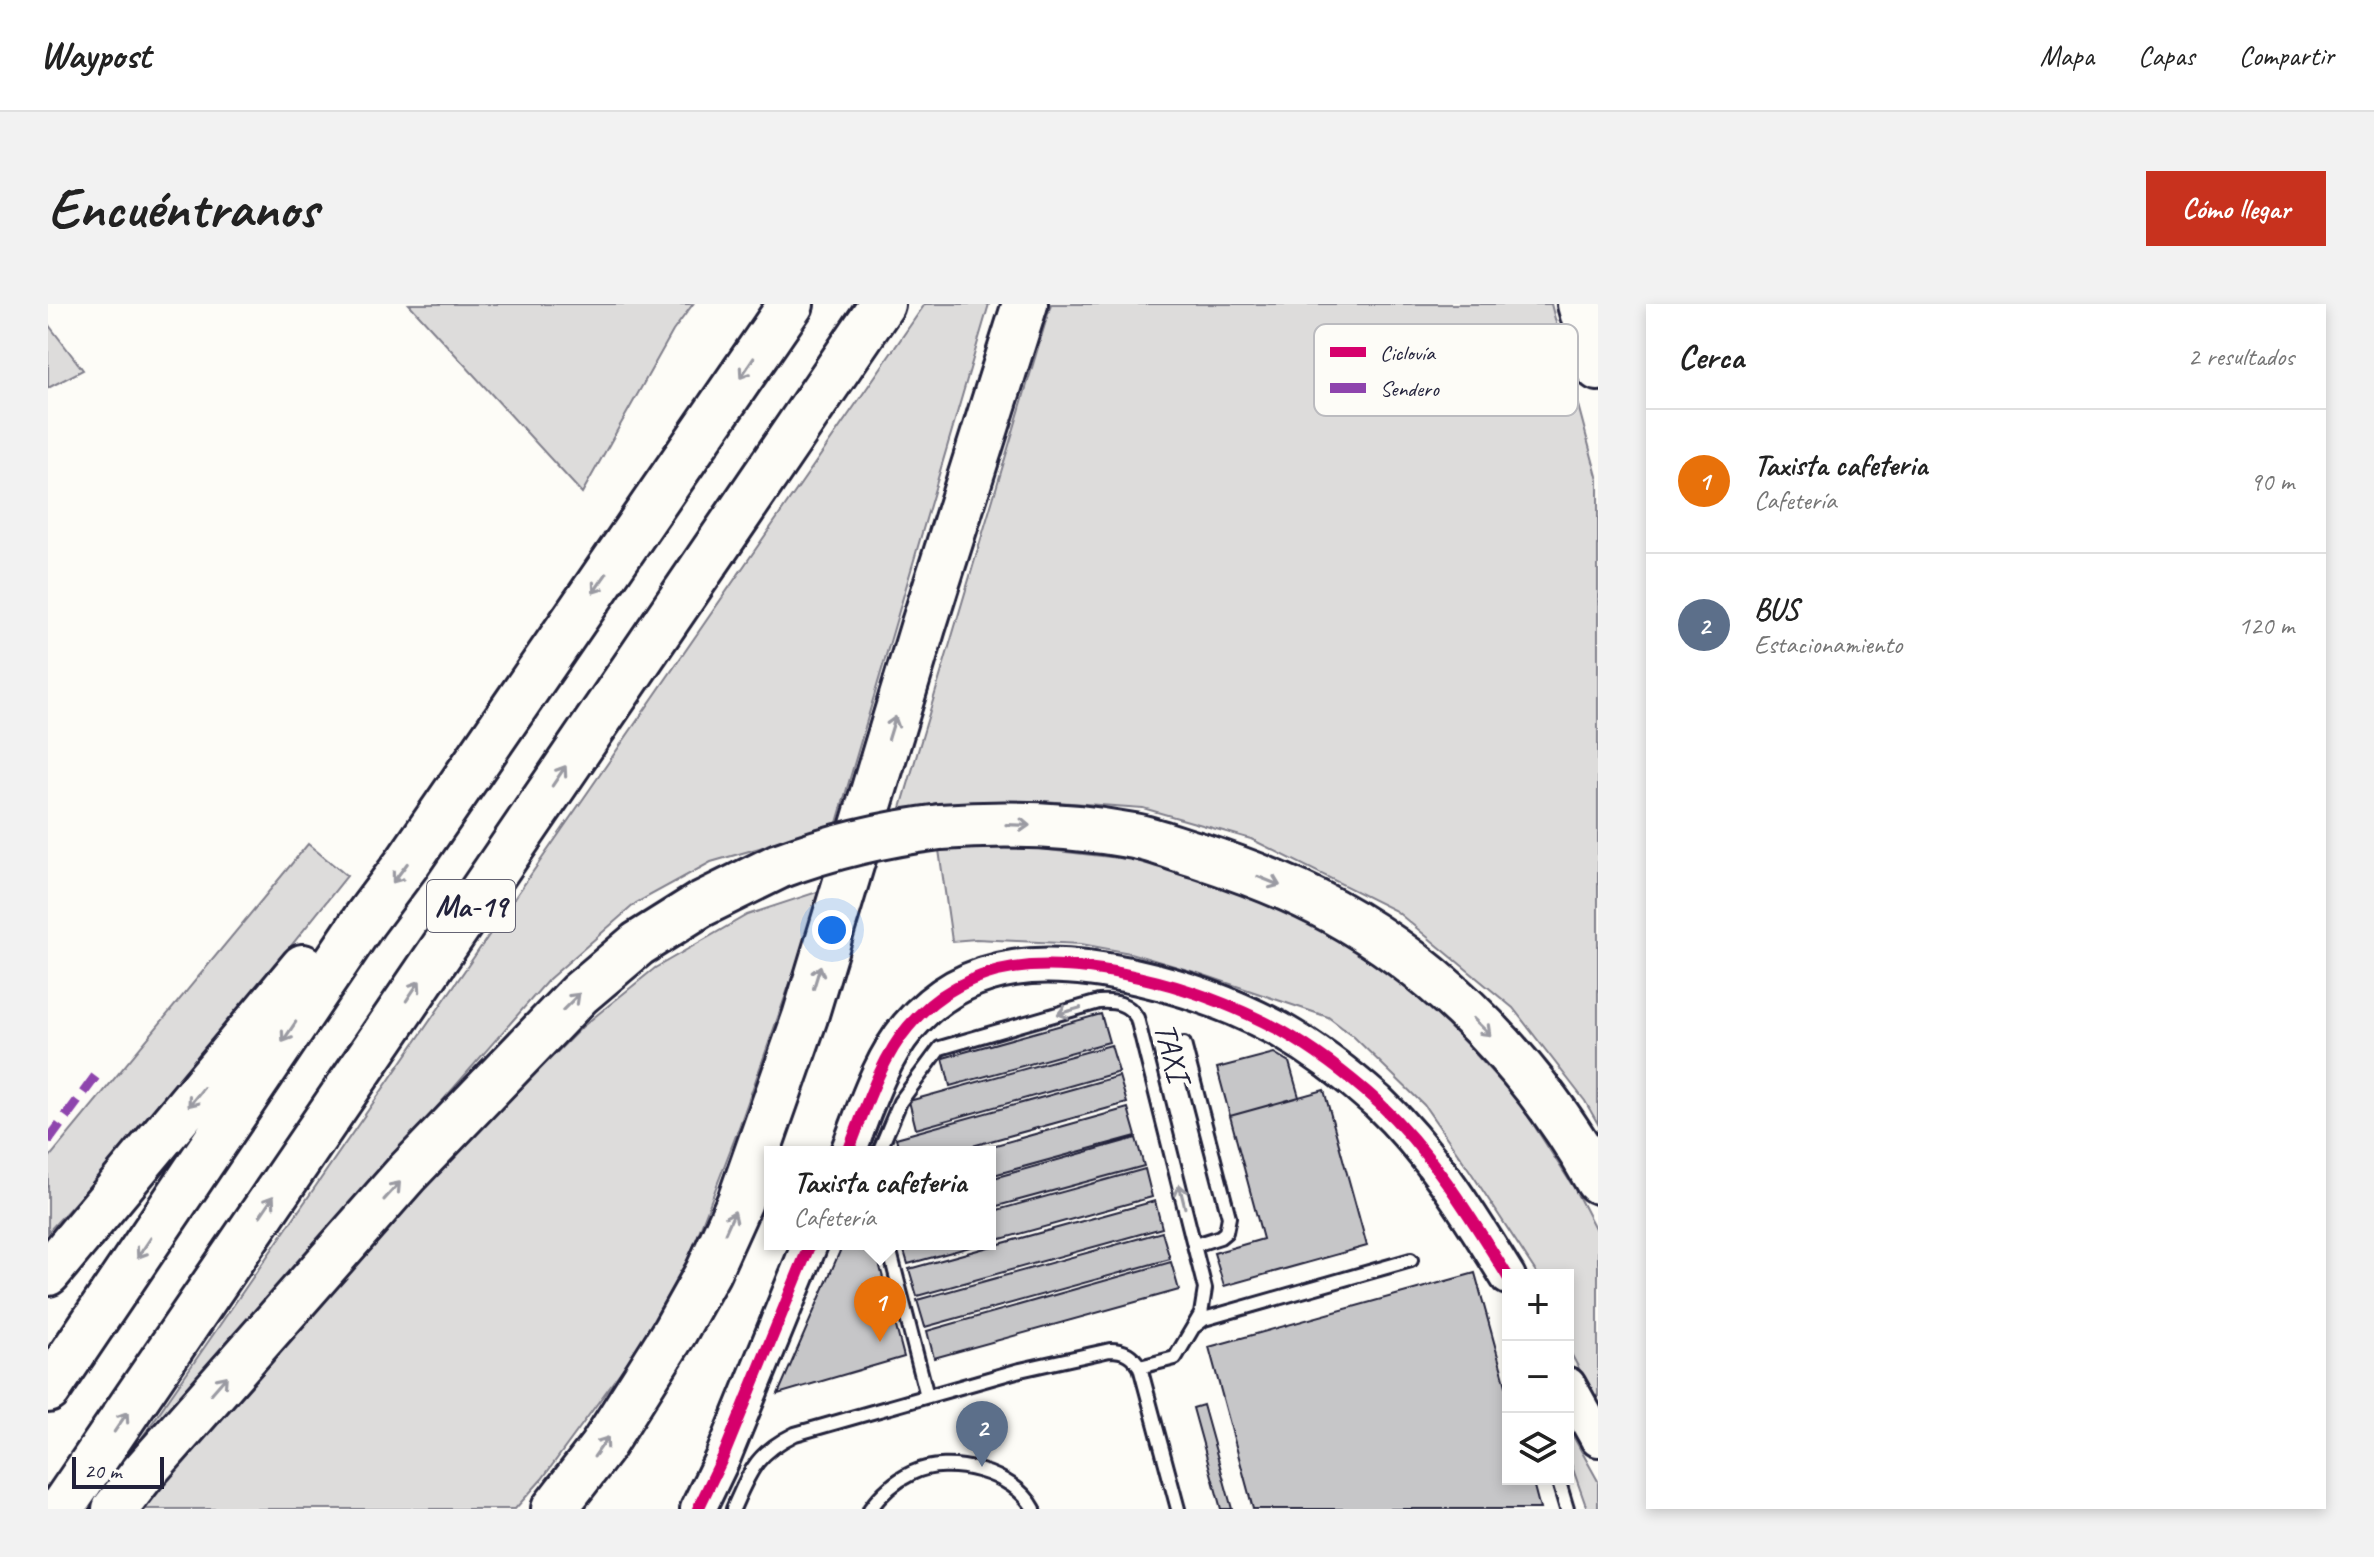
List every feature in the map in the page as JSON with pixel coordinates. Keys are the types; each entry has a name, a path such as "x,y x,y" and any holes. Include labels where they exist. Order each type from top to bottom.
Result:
{"highway":[{"name":"Ma-19","path":"48,1390 364,921 408,862 791,304"},
{"name":"Ma-19","path":"61,1509 882,304"},
{"path":"554,1509 601,1448 675,1331 708,1272 740,1201 805,1017 1025,304"},
{"path":"1580,304 1598,368"},
{"path":"115,1509 161,1451 406,1174 579,994 638,944 700,905 779,866 847,844 899,832 983,824 1075,827 1136,836 1222,863 1333,911 1401,955 1453,998 1504,1048 1544,1099 1598,1181"},
{"path":"48,1273 322,944 364,921"}],"street":[{"path":"851,1146 892,1049 908,1027 938,999 971,979 998,971 1051,964 1101,969 1162,982 1212,998 1280,1031 1345,1074 1378,1103 1430,1158 1458,1196 1503,1269"},
{"path":"698,1509 723,1457 808,1250"},
{"path":"1574,1396 1598,1439"}],"lane":[{"name":"TAXI","path":"882,1146 900,1102 940,1048 1099,1002 1127,1006 1137,1018 1205,1289 1201,1314 1195,1326"},
{"path":"1184,1044 1229,1217 1226,1232 1220,1237 1195,1245"},
{"path":"890,1250 927,1396"},
{"path":"1140,1367 1175,1358 1195,1326 1204,1319 1411,1260"},
{"path":"733,1509 755,1464 770,1448 795,1434 1020,1370 1110,1350 1129,1354 1140,1367 1178,1509"},
{"path":"870,1509 886,1490 913,1472 946,1466 980,1472 1007,1482 1034,1509"},
{"path":"1560,1485 1567,1509"}],"shaded area":[{"path":"409,304 693,304 673,331 582,493"},
{"path":"925,304 989,304 836,826 711,862 636,903 549,979 121,1468"},
{"path":"1051,304 1551,304 1556,324 1314,324 1314,416 1578,416 1578,405 1598,480 1598,1124 1585,1101 1513,1008 1396,911 1251,839 1143,808 1042,801 901,808"},
{"path":"48,324 83,370 48,388"},
{"path":"308,844 347,876 150,1122 48,1232 48,1159"},
{"path":"1039,849 1137,860 1187,873 1276,905 1360,951 1397,978 1442,1017 1519,1102 1574,1188 1598,1234 1598,1404 1574,1359 1574,1269 1534,1269 1424,1105 1353,1036 1328,1017 1130,953 1081,944 976,939 952,941 939,850"},
{"path":"823,890 691,1253 638,1348 542,1479 515,1509 144,1509 252,1372 418,1192 582,1027 655,968 747,915"},
{"path":"1574,1438 1598,1481 1598,1509 1587,1509 1574,1472"}],"building":[{"path":"1101,1014 1109,1042 950,1086 943,1058"},
{"path":"1111,1045 1119,1072 916,1129 909,1101"},
{"path":"1274,1053 1289,1062 1299,1097 1230,1116 1217,1068"},
{"path":"1119,1076 1127,1103 973,1146 898,1146 896,1138"},
{"path":"1324,1090 1367,1246 1224,1286 1214,1253 1263,1239 1230,1116"},
{"path":"1128,1108 1136,1136 996,1174 996,1146 992,1146"},
{"path":"1136,1138 1144,1166 996,1206 996,1177"},
{"path":"1145,1169 1152,1197 996,1240 996,1210"},
{"path":"1155,1201 1162,1228 917,1296 909,1269 978,1250 996,1250 996,1245"},
{"path":"1162,1232 1170,1259 925,1327 917,1300"},
{"path":"840,1250 876,1250 904,1357 778,1394"},
{"path":"904,1250 959,1250 908,1264"},
{"path":"1171,1262 1179,1290 934,1358 927,1331"},
{"path":"1475,1273 1502,1371 1502,1485 1534,1485 1540,1509 1253,1509 1209,1347"},
{"path":"1203,1405 1232,1509 1221,1509 1193,1408"}],"marked path":[{"path":"48,1141 98,1073"}],"cycle path":[{"path":"850,1146 889,1055 908,1027 932,1003 958,986 1014,968 1044,965 1107,971 1193,992 1246,1013 1306,1046 1343,1073 1378,1102 1416,1142 1464,1207 1503,1269"},
{"path":"698,1509 723,1457 808,1250"}],"place":[{"name":"Taxista cafeteria","path":"880,1342"},
{"name":"BUS","path":"982,1467"}]}
